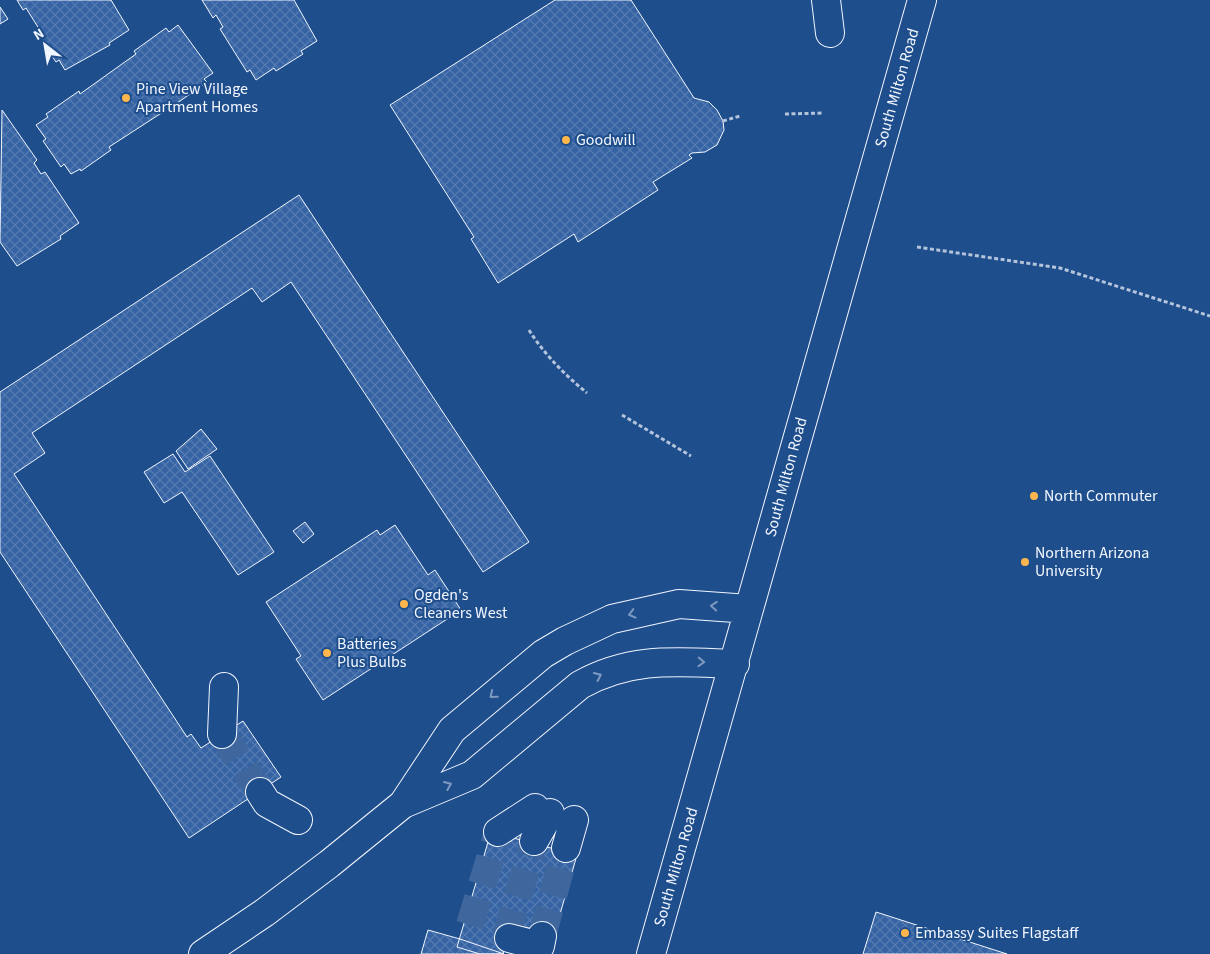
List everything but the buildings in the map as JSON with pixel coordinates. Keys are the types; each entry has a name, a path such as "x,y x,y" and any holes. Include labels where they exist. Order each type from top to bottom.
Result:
{"main road":[{"path":"826,0 830,34"},
{"name":"South Milton Road","path":"651,954 735,664 842,277 922,0"},
{"path":"403,804 452,730 536,659 564,641 612,619 671,605 749,609"},
{"path":"203,954 286,896 403,804 472,775 580,685 600,674 657,661 735,664"},
{"path":"222,734 224,686"},
{"path":"260,792 267,803 298,820"},
{"path":"498,832 553,814"},
{"path":"534,841 553,814"},
{"path":"553,814 566,848"},
{"path":"510,938 540,946 542,936"}],"path":[{"path":"785,114 824,113"},
{"path":"723,121 740,116"},
{"path":"917,247 1060,268 1210,316"},
{"path":"529,330 538,345 587,393"},
{"path":"622,415 691,456"}],"tunnel":[{"path":"222,734 260,792"},
{"path":"470,925 498,832"},
{"path":"506,937 534,841"},
{"path":"542,936 566,848"}],"place":[{"name":"Pine View Village Apartment Homes","path":"126,98"},
{"name":"Goodwill","path":"566,140"},
{"name":"North Commuter","path":"1034,496"},
{"name":"Northern Arizona University","path":"1025,562"},
{"name":"Ogden's Cleaners West","path":"404,604"},
{"name":"Batteries Plus Bulbs","path":"327,653"},
{"name":"Embassy Suites Flagstaff","path":"905,933"}]}
